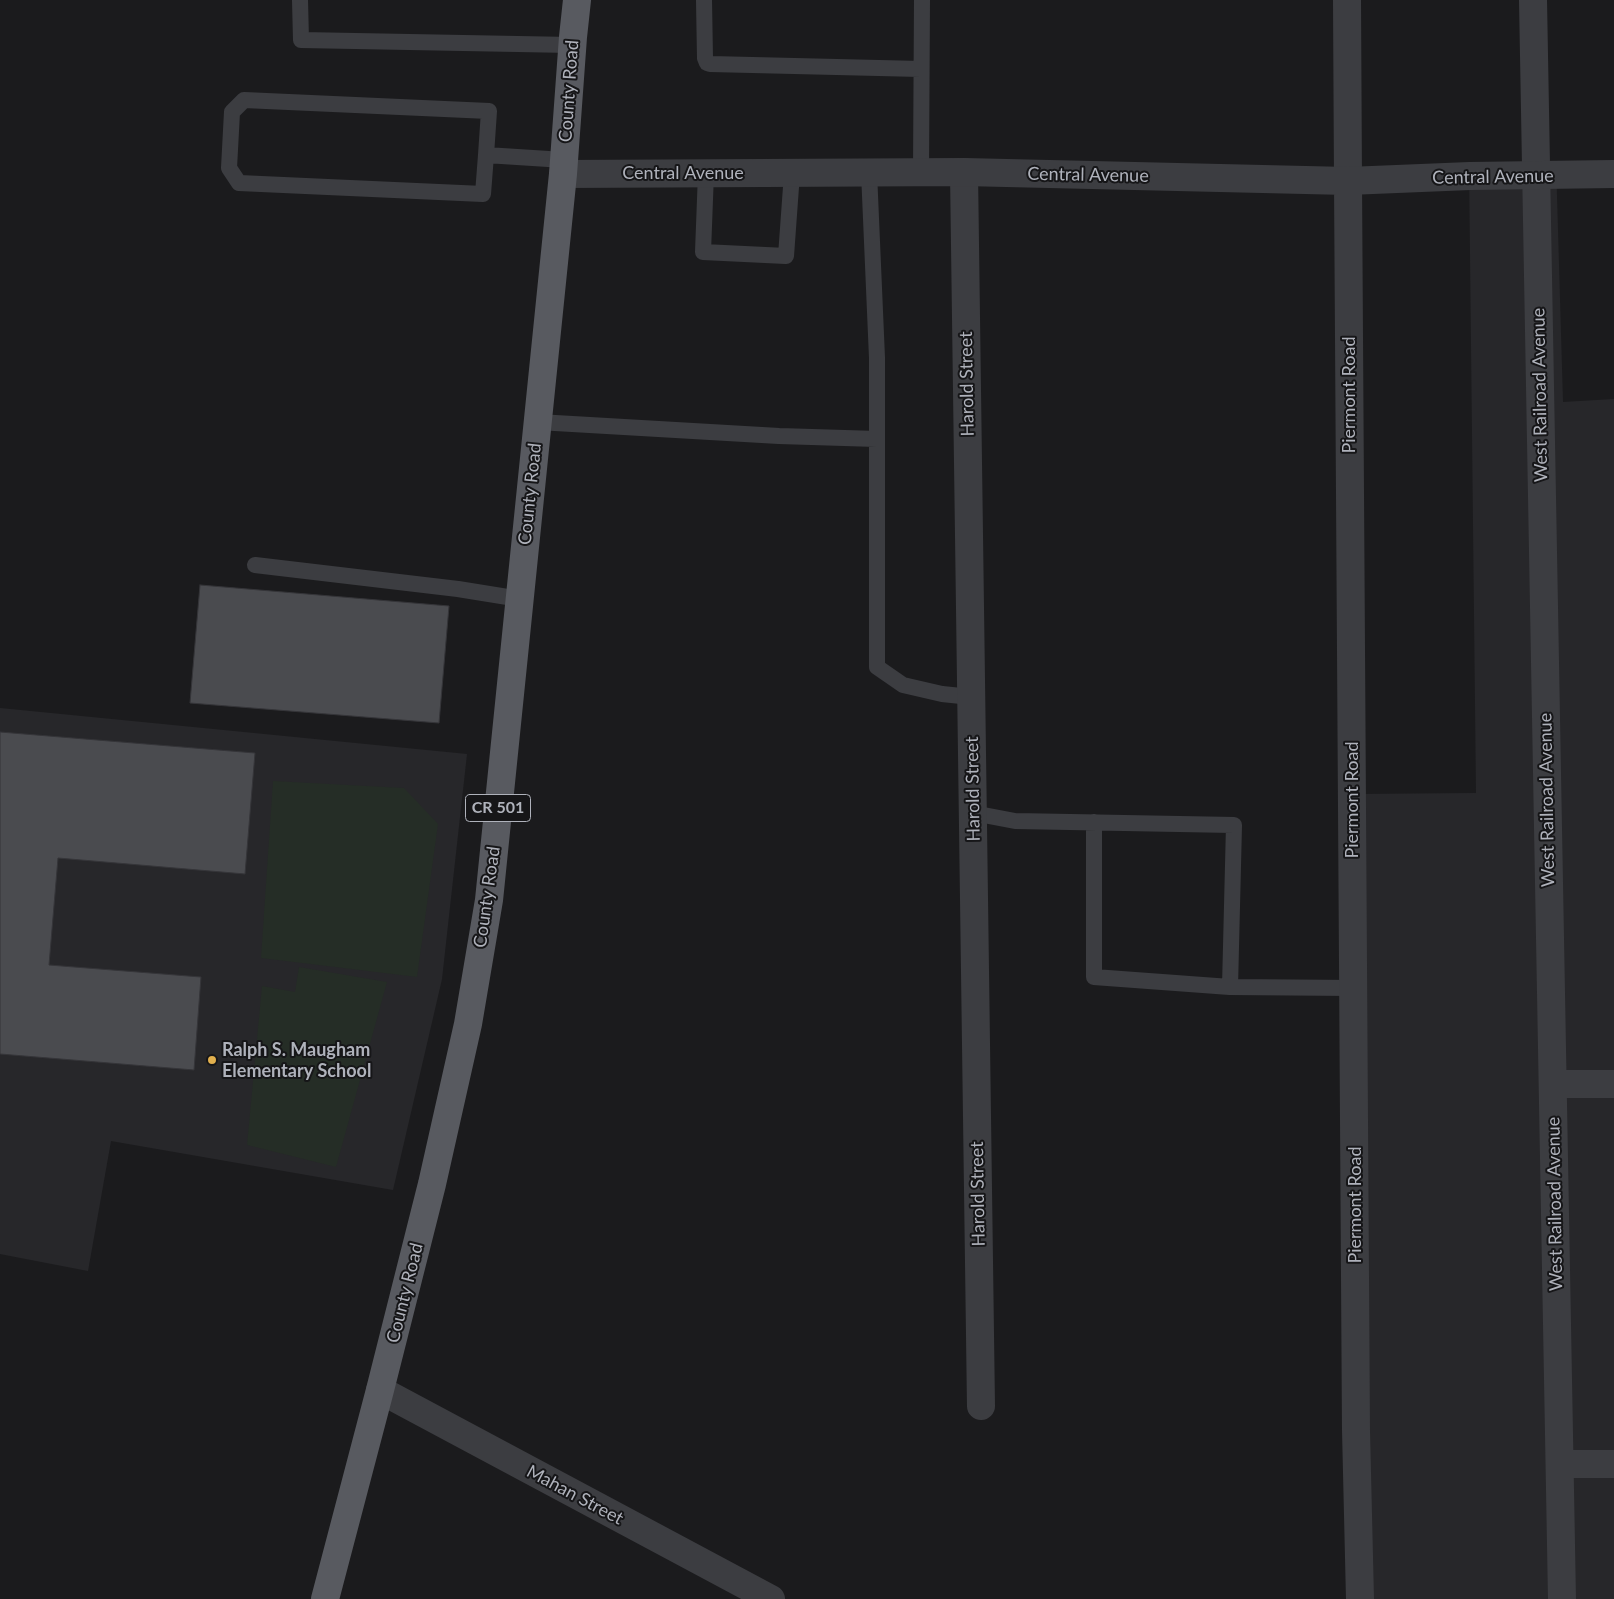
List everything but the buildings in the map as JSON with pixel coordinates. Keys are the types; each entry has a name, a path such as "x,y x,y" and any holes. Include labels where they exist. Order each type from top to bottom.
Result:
{"main road":[{"name":"County Road","path":"325,1599 432,1184 468,1024 489,900 563,167 577,0"}],"street":[{"name":"Piermont Road","path":"1346,0 1356,1420 1360,1599"},
{"name":"West Railroad Avenue","path":"1533,0 1562,1599"},
{"name":"Central Avenue","path":"563,167 706,173 964,172 1348,181 1470,176 1614,174"},
{"name":"Harold Street","path":"964,172 981,1406"},
{"path":"1553,1084 1614,1084"},
{"name":"Mahan Street","path":"380,1390 771,1599"},
{"path":"1560,1464 1614,1464"}],"lane":[{"path":"300,0 301,40 572,45"},
{"path":"704,0 705,54 707,63 716,65 921,69"},
{"path":"921,172 922,0"},
{"path":"244,100 488,111 486,155 484,194 239,183 229,168 232,112 244,100"},
{"path":"486,155 563,167"},
{"path":"706,173 703,252 786,256 792,172"},
{"path":"869,172 877,358 877,667 903,685 942,694 971,697"},
{"path":"538,422 779,436 877,439"},
{"path":"255,565 458,589 520,599"},
{"path":"973,813 1015,821 1234,825 1230,987"},
{"path":"1094,822 1094,977 1230,987 1354,988"}],"shaded area":[{"path":"1556,162 1563,402 1614,399 1614,1599 1362,1599 1360,794 1476,793 1469,163"},
{"name":"Ralph S. Maugham Elementary School","path":"0,708 467,754 442,979 393,1190 111,1141 88,1271 0,1254"},
{"path":"273,781 404,788 438,824 417,977 261,958"},
{"path":"299,967 387,982 336,1167 247,1145 262,986 295,992"}],"place":[{"name":"Ralph S. Maugham Elementary School","path":"212,1060"}]}
